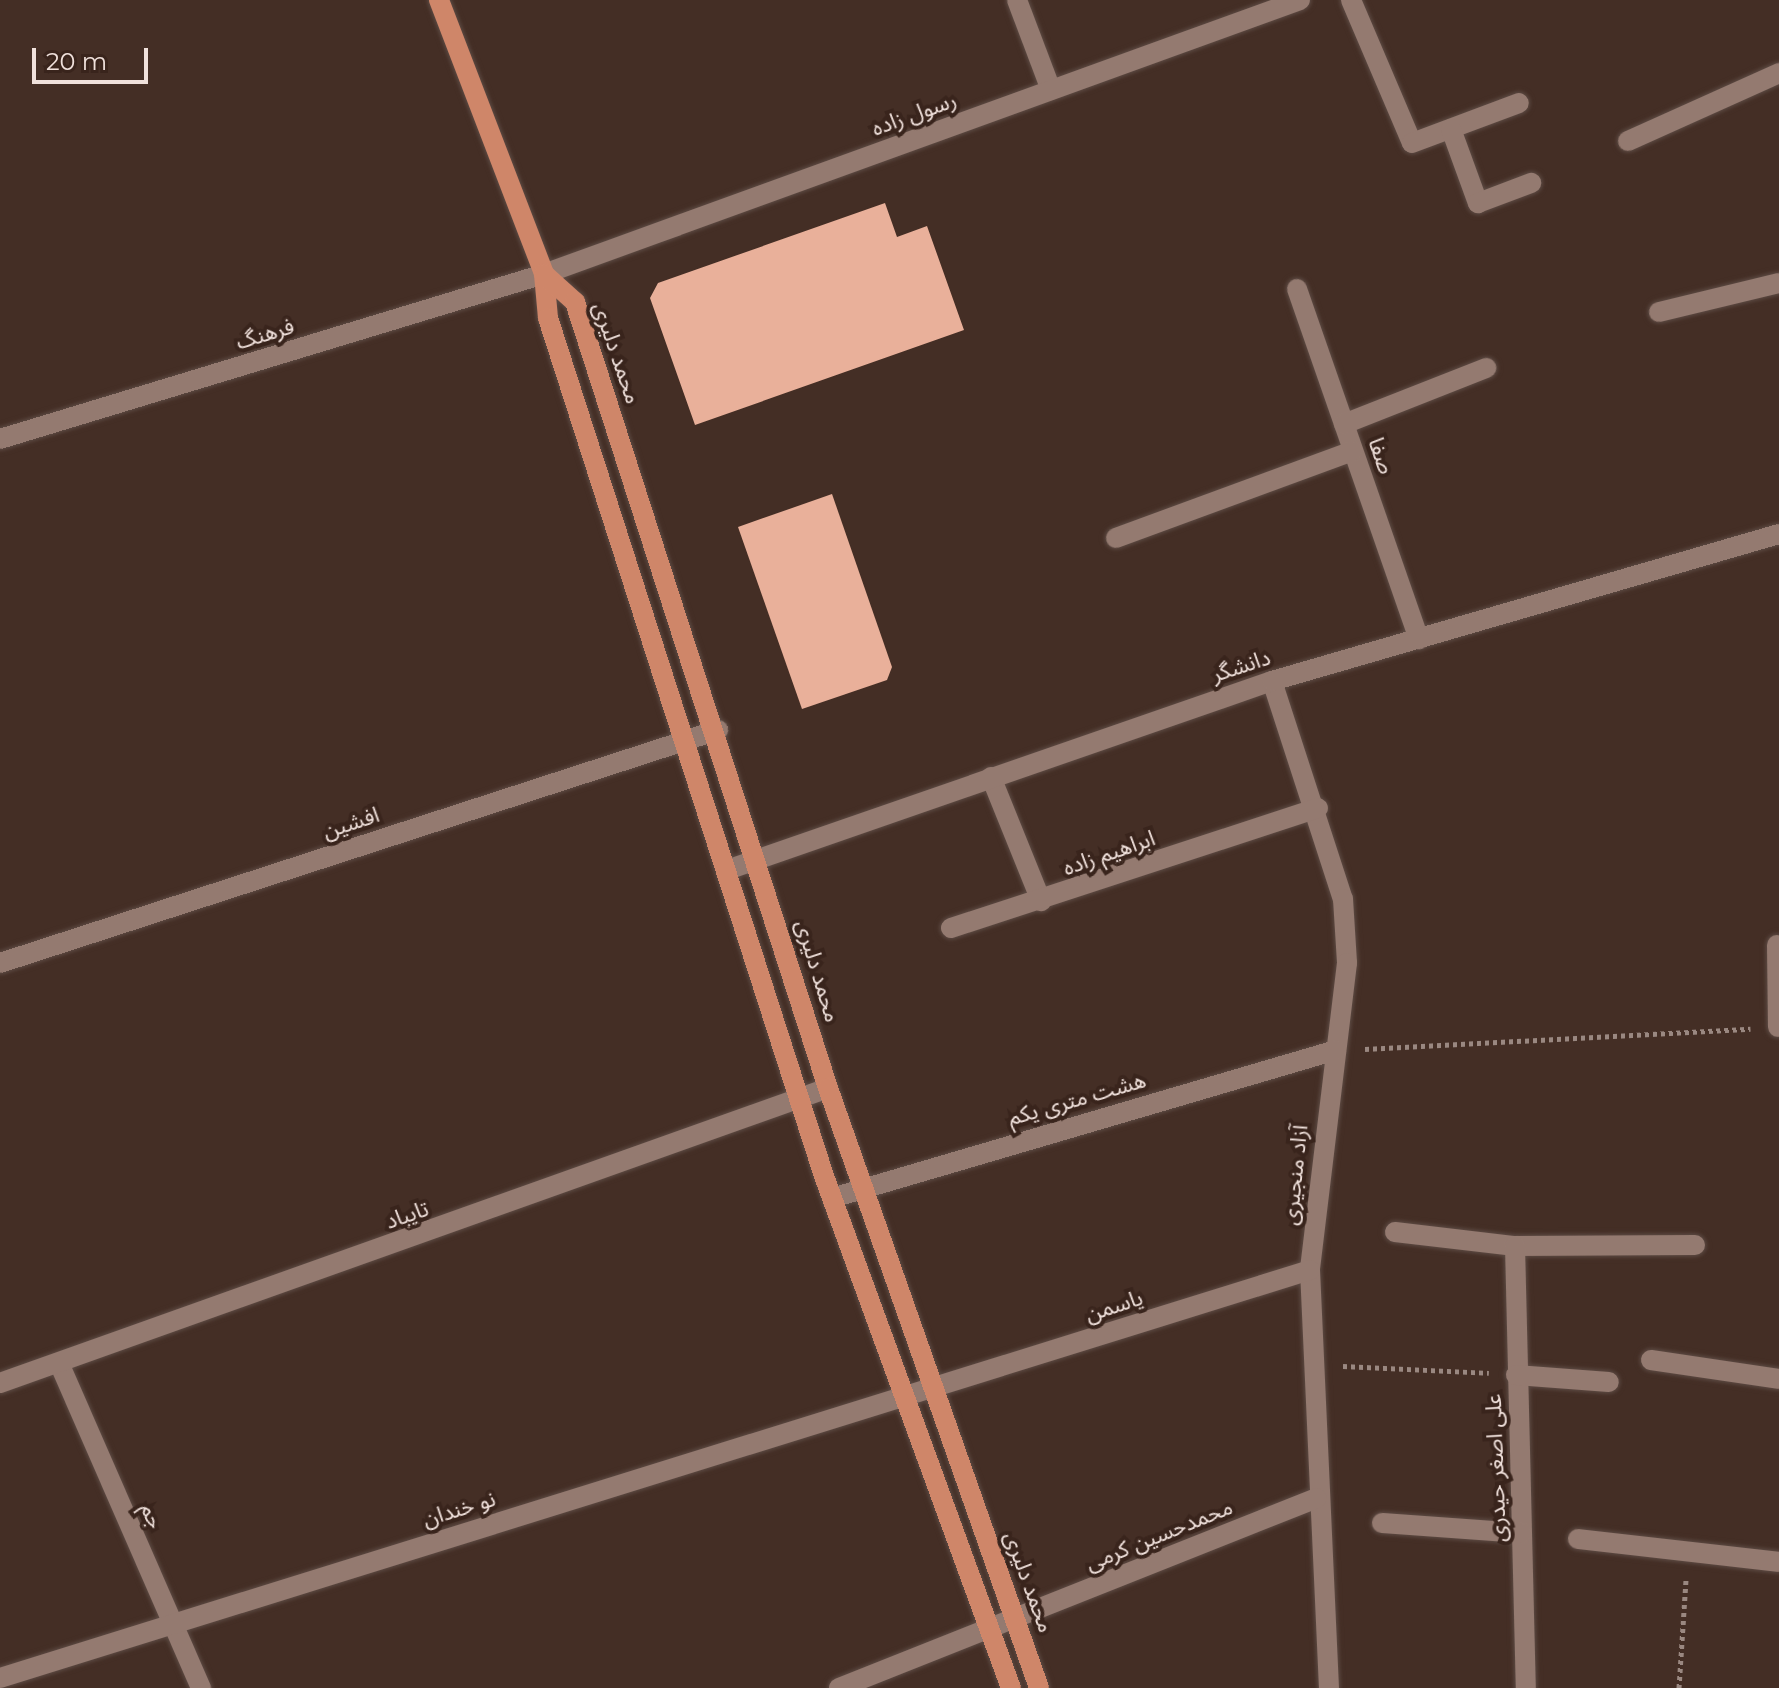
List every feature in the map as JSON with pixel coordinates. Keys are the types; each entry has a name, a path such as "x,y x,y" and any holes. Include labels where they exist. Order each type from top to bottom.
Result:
{"main road":[{"name":"محمد دلیری","path":"439,0 544,274 548,318 832,1198 993,1628 1011,1688"},
{"name":"محمد دلیری","path":"544,274 575,302 760,860 828,1088 932,1389 1018,1617 1039,1688"}],"street":[{"path":"1017,0 1051,90"},
{"name":"رسول زاده","path":"544,274 1300,0"},
{"path":"1351,0 1412,143 1519,103"},
{"path":"1628,141 1779,73"},
{"path":"1451,129 1478,203 1531,183"},
{"name":"فرهنگ","path":"0,439 544,274"},
{"path":"1659,312 1779,283"},
{"name":"صفا","path":"1297,289 1419,639"},
{"path":"1344,424 1486,368"},
{"path":"1116,538 1353,451"},
{"name":"دانشگر","path":"727,870 1272,681 1779,534"},
{"name":"آزاد منجیری","path":"1272,681 1318,808 1343,899 1347,963 1310,1270 1317,1498 1329,1688"},
{"name":"افشین","path":"0,963 718,730"},
{"name":"ابراهیم زاده","path":"991,777 1041,901 1318,808"},
{"path":"951,928 1041,901"},
{"path":"1777,945 1778,1027"},
{"name":"هشت متری یکم","path":"832,1198 863,1185 1336,1050"},
{"name":"تایباد","path":"0,1383 800,1101 828,1088"},
{"path":"1395,1232 1515,1246 1695,1245"},
{"name":"علی اصغر حیدری","path":"1515,1246 1526,1688"},
{"name":"یاسمن","path":"932,1389 1310,1270"},
{"path":"1651,1360 1779,1379"},
{"name":"جم","path":"59,1363 201,1688"},
{"path":"1516,1375 1609,1382"},
{"name":"نو خندان","path":"0,1678 905,1393 932,1389"},
{"name":"محمدحسین کرمی","path":"839,1688 1317,1498"},
{"path":"1382,1523 1522,1533"},
{"path":"1578,1539 1779,1562"}],"path":[{"path":"1336,1050 1778,1027"},
{"path":"1314,1365 1516,1375"},
{"path":"1679,1688 1687,1551"}],"building":[{"path":"885,203 897,237 927,226 964,330 695,425 650,298 658,283"},
{"path":"832,494 892,667 887,680 802,709 738,527"}]}
